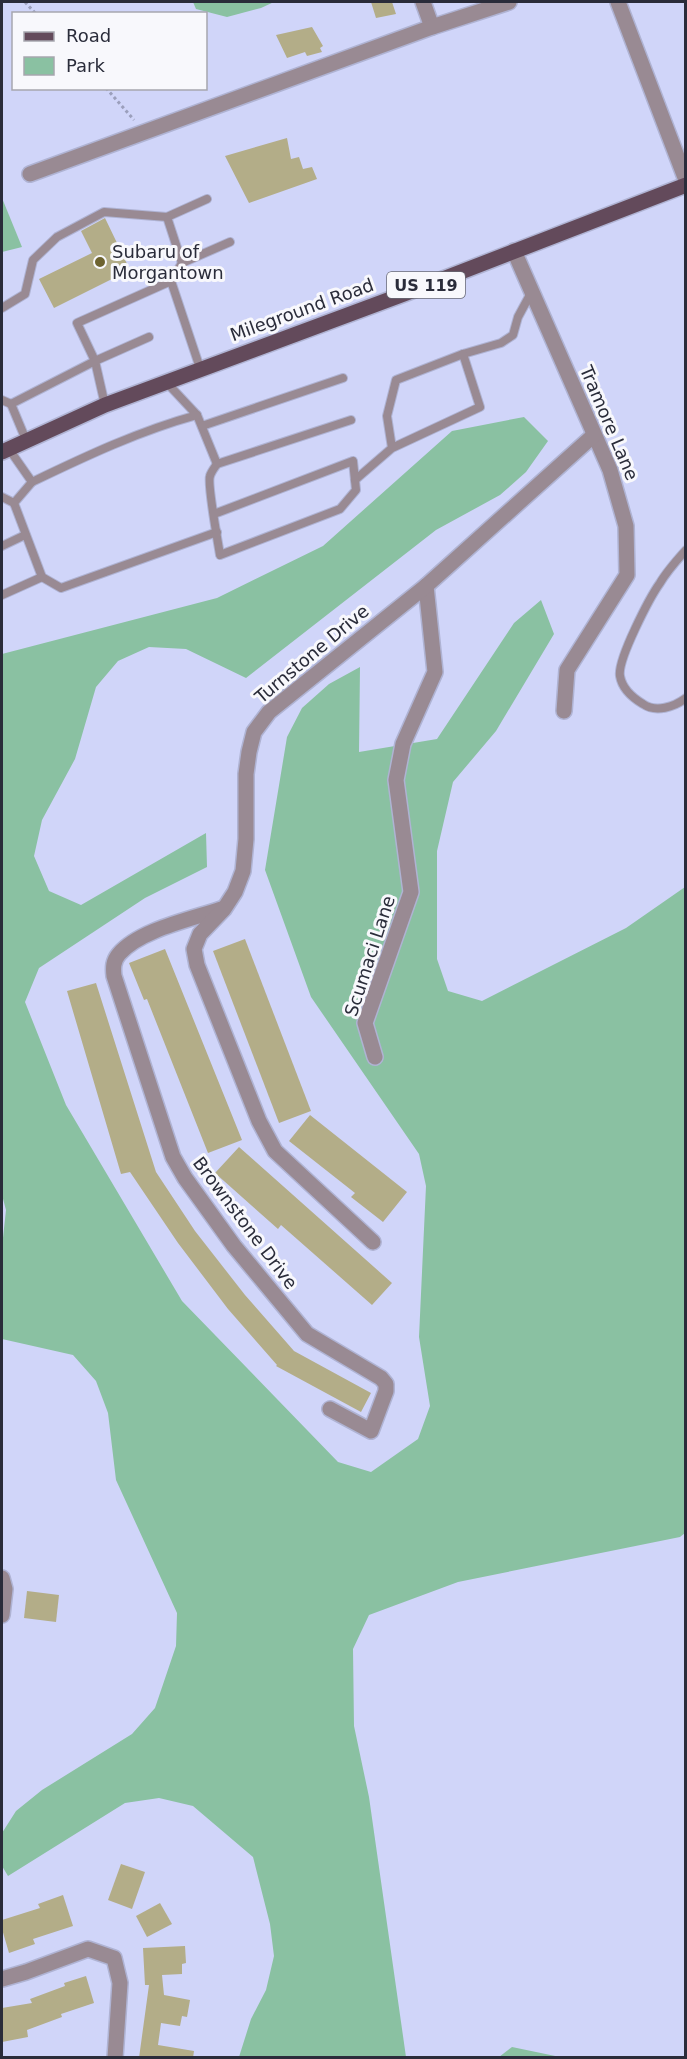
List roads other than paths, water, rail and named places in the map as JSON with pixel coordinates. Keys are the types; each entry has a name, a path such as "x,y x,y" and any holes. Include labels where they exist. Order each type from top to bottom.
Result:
{"main road":[{"name":"Mileground Road","path":"5,450 105,405 166,381 404,294 686,185"}],"street":[{"path":"423,2 432,27"},
{"path":"30,174 432,27 509,2"},
{"path":"618,2 686,180"},
{"name":"Tramore Lane","path":"514,251 610,470 626,526 627,575 567,670 564,711"},
{"name":"Turnstone Drive","path":"373,1242 275,1151 259,1121 197,965 194,949 200,934 224,909 235,892 243,871 246,774 254,732 269,712 426,586 594,435"},
{"name":"Scumaci Lane","path":"375,1057 365,1023 411,892 396,780 403,744 435,672 426,586"},
{"name":"Brownstone Drive","path":"224,909 150,933 131,944 118,955 113,966 114,976 173,1157 185,1178 234,1246 307,1334 381,1378 386,1384 386,1391 371,1431 330,1409"},
{"path":"2,1578 5,1589 2,1615"},
{"path":"2,1979 88,1949 114,1958 120,1983 114,2058"}],"lane":[{"path":"2,308 26,294 33,260 57,237 104,212 167,217 207,199"},
{"path":"167,217 182,263"},
{"path":"105,405 95,361 77,323 171,281 182,263 230,242"},
{"path":"171,281 200,368"},
{"path":"392,448 387,416 396,380 463,354 501,343 513,336 518,317 531,293"},
{"path":"11,404 95,361 149,337"},
{"path":"355,480 392,448 480,407 463,354"},
{"path":"202,426 343,378"},
{"path":"166,381 197,415 217,464"},
{"path":"2,400 11,404 26,440"},
{"path":"14,502 32,482 105,447 163,424 197,415"},
{"path":"214,514 353,461 356,490 340,509 220,555 217,532 214,514 209,477 217,464 351,420"},
{"path":"5,450 32,482"},
{"path":"2,496 14,502 42,577 61,588 217,532"},
{"path":"2,546 25,535"},
{"path":"686,550 659,583 625,652 620,669 625,688 646,707 658,709 672,707 686,698"},
{"path":"2,595 42,577"}],"place":[{"name":"Subaru of Morgantown","path":"100,262"}]}
